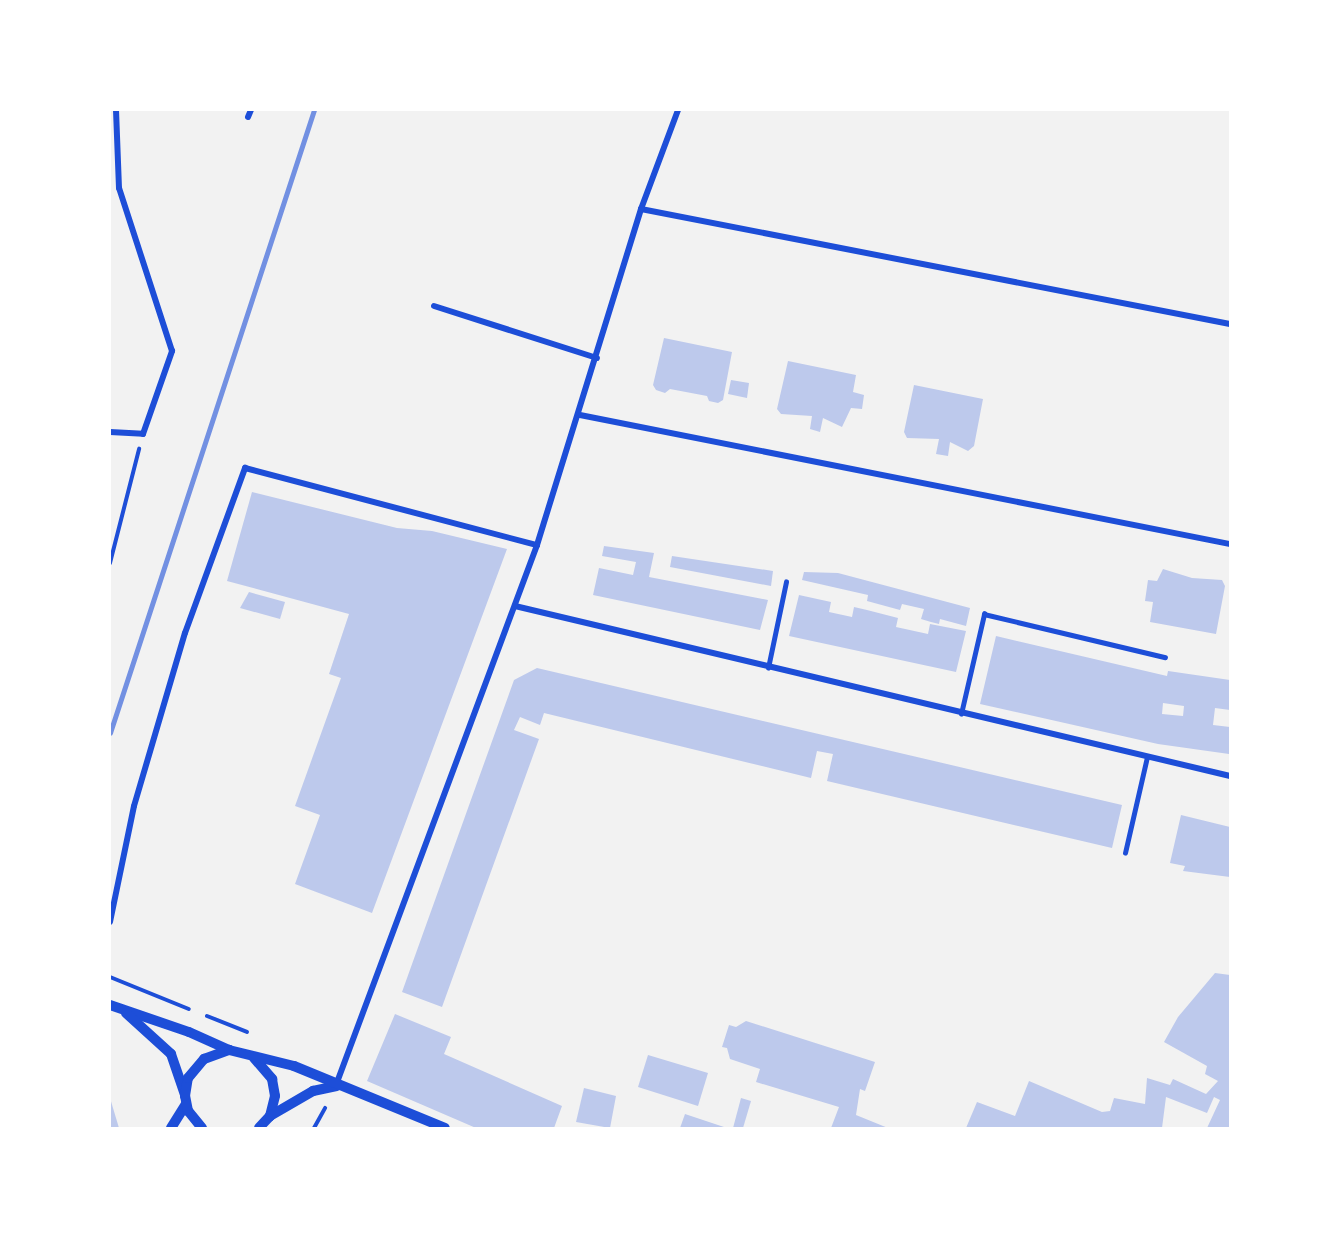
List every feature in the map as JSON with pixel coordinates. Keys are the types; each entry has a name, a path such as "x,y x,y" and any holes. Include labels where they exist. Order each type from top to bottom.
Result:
{"street":[{"path":"110,432 143,434 172,351 119,188 116,110"},
{"path":"248,117 251,110"},
{"path":"336,1086 537,545 580,415 641,209 678,110"},
{"path":"641,209 1230,324"},
{"path":"434,306 597,358"},
{"path":"580,415 1230,544"},
{"path":"110,921 137,795 185,633 244,468 537,545"},
{"path":"515,606 961,714 1230,776"},
{"path":"110,1005 189,1032 229,1050 294,1066 336,1086 445,1128"},
{"path":"121,1009 171,1054 193,1120 202,1128"},
{"path":"171,1128 186,1100 188,1078 196,1065 213,1053 229,1050"},
{"path":"249,1054 261,1063 272,1079 275,1096 270,1116"},
{"path":"259,1128 270,1116 313,1091 336,1086"}],"lane":[{"path":"768,668 786,582"},
{"path":"961,714 984,614 1165,657"},
{"path":"1125,853 1147,757"}],"path":[{"path":"110,563 143,434"},
{"path":"110,977 252,1034"}],"building":[{"path":"664,338 732,352 723,400 718,403 709,401 707,396 670,389 665,393 656,390 653,385"},
{"path":"788,361 856,375 853,392 864,395 862,409 851,408 842,427 823,418 820,432 810,429 812,416 781,414 777,409"},
{"path":"731,380 749,383 747,398 728,394"},
{"path":"914,385 983,399 974,446 968,451 950,442 948,456 936,454 939,439 907,438 904,432"},
{"path":"252,492 397,528 432,531 507,549 372,913 295,884 320,815 295,806 341,678 329,674 349,614 227,581"},
{"path":"604,546 654,553 649,577 768,600 760,630 593,595 599,568 633,575 636,562 602,556"},
{"path":"672,556 773,571 771,586 670,567"},
{"path":"1163,569 1192,578 1222,580 1225,586 1216,634 1150,622 1153,602 1145,601 1148,580 1157,581"},
{"path":"804,572 838,573 970,608 966,626 940,619 939,624 931,622 921,619 924,609 902,604 900,610 867,601 868,595 802,580"},
{"path":"249,592 285,602 280,619 240,608"},
{"path":"799,595 831,602 829,612 852,617 854,607 898,618 896,627 928,634 930,624 966,631 956,672 789,636"},
{"path":"996,636 1167,676 1168,671 1230,680 1230,710 1215,708 1213,725 1230,727 1229,754 1158,744 980,704","holes":["1163,703 1184,706 1183,716 1162,714"]},
{"path":"537,668 1122,805 1112,848 827,781 833,754 817,751 811,778 544,713 540,725 520,717 514,730 539,739 442,1007 402,992 514,680"},
{"path":"1181,815 1230,827 1230,877 1183,871 1185,866 1170,863"},
{"path":"1215,973 1230,975 1230,1128 1207,1128 1220,1100 1214,1097 1207,1113 1166,1097 1162,1128 966,1128 977,1102 1015,1116 1029,1081 1102,1112 1110,1111 1114,1098 1145,1104 1147,1078 1170,1085 1173,1079 1206,1094 1218,1081 1205,1074 1207,1066 1164,1042 1178,1017"},
{"path":"395,1014 451,1037 444,1054 562,1106 554,1128 476,1128 367,1081"},
{"path":"746,1021 875,1062 865,1091 860,1089 856,1115 888,1128 831,1128 839,1107 756,1082 760,1069 730,1059 727,1048 722,1047 729,1025 736,1027"},
{"path":"648,1055 708,1073 698,1106 638,1087"},
{"path":"584,1088 616,1096 610,1128 576,1122"},
{"path":"110,1098 119,1128 110,1128"},
{"path":"741,1098 751,1101 743,1128 733,1128"},
{"path":"685,1114 727,1128 680,1128"}],"railway":[{"path":"110,733 314,110"}]}
